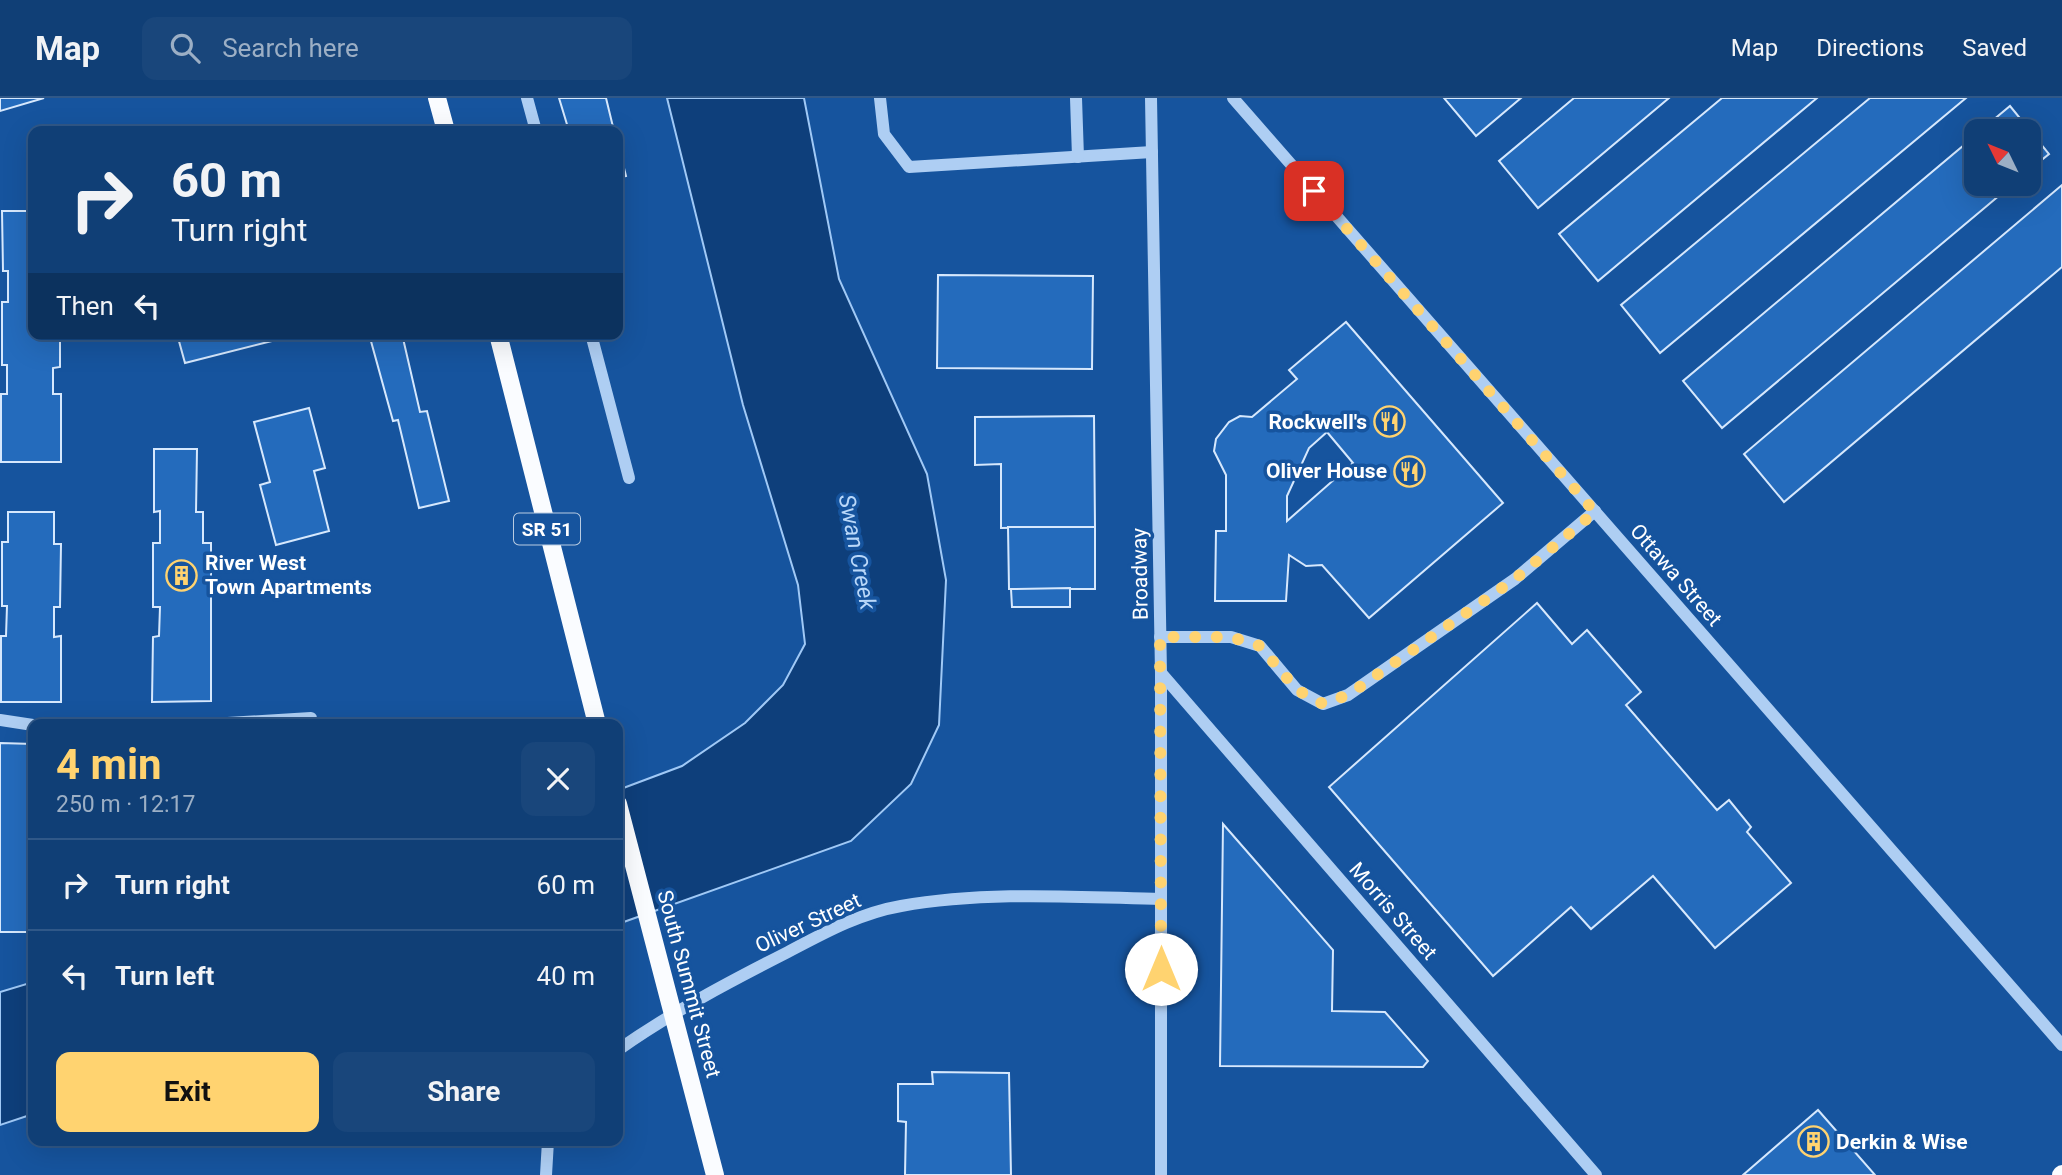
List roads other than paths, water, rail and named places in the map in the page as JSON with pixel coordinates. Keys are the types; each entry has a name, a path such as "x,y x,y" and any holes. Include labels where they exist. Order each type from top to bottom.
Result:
{"main road":[{"path":"437,98 445,126"},
{"name":"SR 51","path":"500,340 596,719"},
{"name":"South Summit Street","path":"623,823 715,1175"}],"street":[{"path":"527,98 535,126"},
{"path":"880,98 884,134 909,167 1152,152"},
{"path":"1076,98 1077,157"},
{"name":"Broadway","path":"1151,98 1161,673 1161,1175"},
{"name":"Ottawa Street","path":"1233,98 2062,1045"},
{"path":"593,340 629,478"},
{"path":"1160,637 1231,637 1260,646 1297,690 1323,704 1348,695 1515,579 1595,512"},
{"name":"Morris Street","path":"1161,673 1597,1175"},
{"path":"294,719 310,718"},
{"path":"0,720 28,724"},
{"name":"Oliver Street","path":"623,1047 674,1012 826,931 861,917 901,906 1040,897 1161,899"},
{"path":"546,1175 548,1146"}],"water":[{"name":"Swan Creek","path":"667,98 804,98 839,279 927,474 946,580 939,725 911,784 851,841 623,922 623,788 682,766 745,723 783,685 805,644 798,585 743,405"},
{"path":"28,984 28,1116 0,1125 0,992"}],"place":[{"name":"Rockwell's","path":"1390,422"},
{"name":"Oliver House","path":"1410,471"},
{"name":"River West Town Apartments","path":"182,575"},
{"name":"Derkin & Wise","path":"1813,1142"}]}
